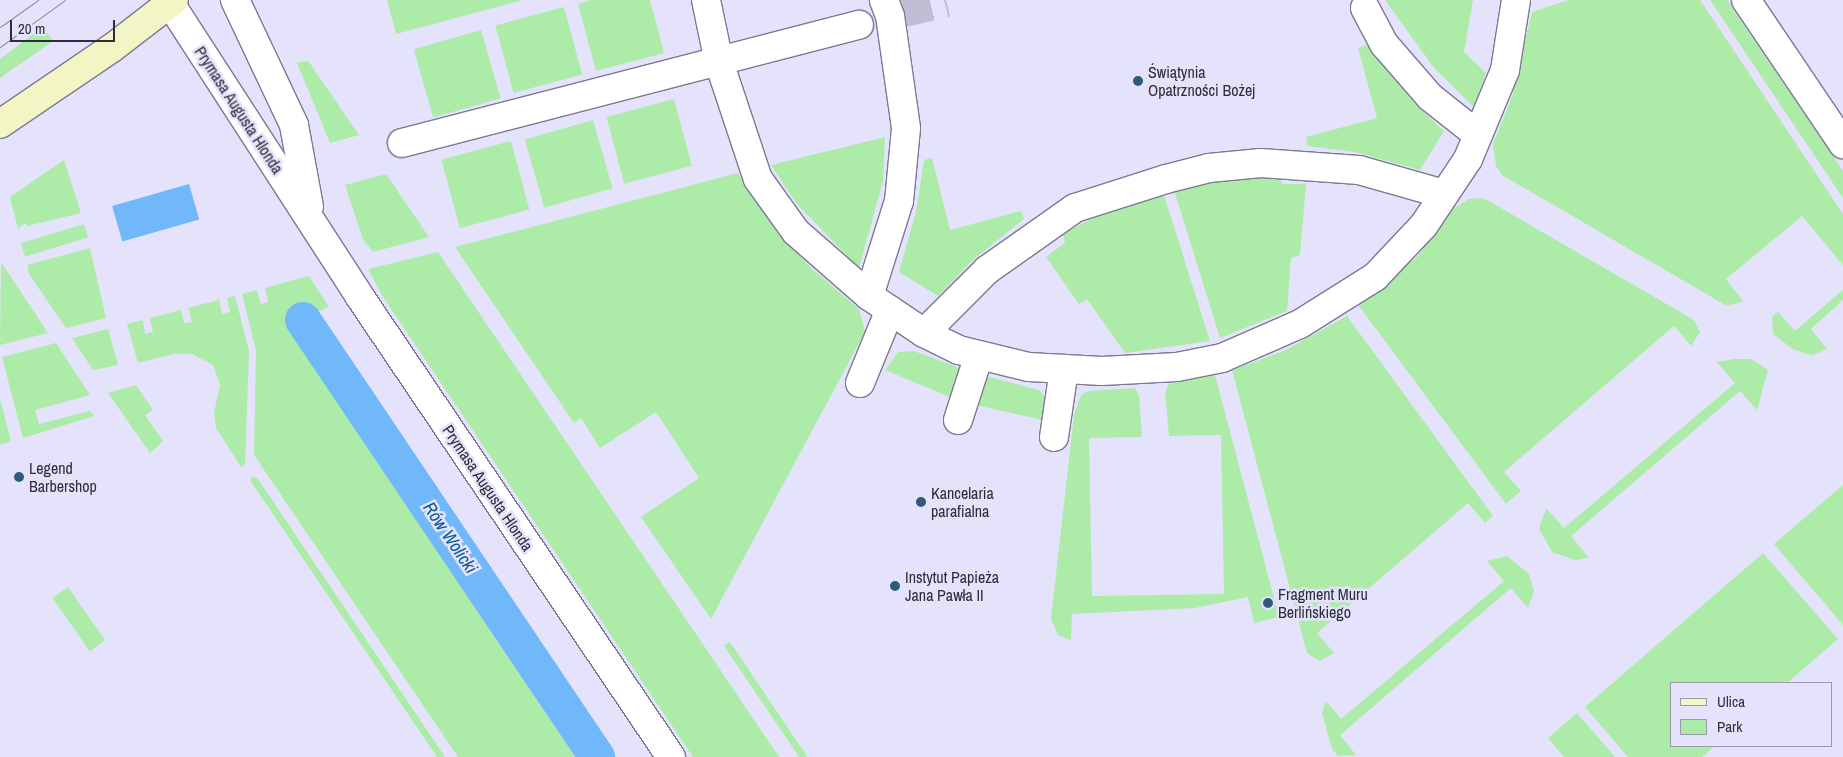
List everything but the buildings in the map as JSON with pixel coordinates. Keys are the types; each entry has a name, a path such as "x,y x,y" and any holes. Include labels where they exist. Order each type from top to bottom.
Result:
{"street":[{"name":"Prymasa Augusta Hlonda","path":"235,0 294,125 310,216"},
{"path":"706,0 719,62 758,179 796,232 879,303 924,333 959,350 1029,367 1132,371 1177,367 1222,358 1259,343 1320,313 1375,278 1424,225 1468,160 1505,70 1516,0"},
{"path":"1746,0 1843,144"},
{"name":"Prymasa Augusta Hlonda","path":"170,1 252,133 310,216 371,314 671,757"},
{"path":"0,124 112,48 170,1"},
{"path":"1365,8 1384,44 1430,97 1478,135"},
{"path":"402,144 719,62 883,15 906,128 899,201 879,303 860,383"},
{"path":"924,333 987,270 1075,208 1166,179 1209,168 1261,163 1359,170 1444,194"},
{"path":"958,420 979,355"},
{"path":"1054,437 1064,369"}],"green space":[{"path":"387,0 523,0 396,34"},
{"path":"591,0 650,0 664,53 596,71 578,4"},
{"path":"1385,0 1473,0 1464,52 1486,73 1474,107 1435,69"},
{"path":"1568,0 1700,0 1843,214 1843,265 1802,216 1726,279 1743,301 1727,306 1502,175 1496,166 1493,144 1512,97 1532,12"},
{"path":"1710,0 1727,0 1843,171 1843,198"},
{"path":"564,7 582,75 514,93 495,25"},
{"path":"43,27 53,41 0,78 0,59"},
{"path":"481,30 501,98 433,118 414,49"},
{"path":"1367,45 1419,108 1444,131 1420,170 1355,152 1308,146 1306,137 1377,118 1358,48"},
{"path":"309,62 359,135 330,143 297,63"},
{"path":"674,99 692,166 624,184 606,117"},
{"path":"593,120 613,188 544,208 525,140"},
{"path":"885,137 883,181 859,268 797,204 771,165"},
{"path":"511,141 529,210 460,228 441,160"},
{"path":"932,158 950,230 1021,211 1024,219 974,259 938,296 899,272 916,212 924,160"},
{"path":"64,160 81,213 27,226 25,223 18,229 10,197"},
{"path":"738,173 778,232 811,268 859,309 865,332 711,619 641,517 699,478 656,412 600,448 581,418 574,423 455,247"},
{"path":"386,174 429,237 373,252 363,239 345,185"},
{"path":"1279,177 1282,184 1306,184 1300,255 1291,258 1287,311 1220,338 1174,190 1225,178"},
{"path":"1163,192 1210,341 1125,353 1087,299 1079,304 1046,257 1065,243 1063,234 1104,212"},
{"path":"1479,198 1487,200 1694,320 1700,332 1691,346 1674,326 1504,472 1521,491 1506,504 1359,306 1417,257 1453,209 1469,199"},
{"path":"84,224 88,237 25,257 21,243"},
{"path":"90,248 106,318 66,328 29,274 27,265"},
{"path":"438,252 779,757 693,757 383,297 368,269"},
{"path":"1,262 48,333 0,345"},
{"path":"309,276 329,307 312,314 290,332 575,757 458,757 254,455 256,351 242,294 257,290 261,304 268,302 265,288"},
{"path":"1843,290 1843,300 1811,329 1827,349 1813,355 1804,353 1793,349 1773,334 1772,317 1778,312 1795,331"},
{"path":"235,296 249,351 245,465 241,467 216,428 214,413 220,385 213,365 192,354 174,354 138,363 127,324 143,320 145,334 153,332 150,318 181,310 184,323 192,322 188,308 219,300 222,314 230,312 227,298"},
{"path":"1347,316 1493,516 1485,523 1468,503 1317,633 1334,653 1319,661 1307,653 1232,370 1284,351"},
{"path":"108,329 118,365 93,370 72,338"},
{"path":"56,343 90,395 35,410 39,424 90,411 94,416 23,438 2,357"},
{"path":"914,351 965,370 955,399 885,370 898,352"},
{"path":"1751,359 1768,370 1757,410 1740,391 1571,536 1589,558 1575,560 1552,552 1539,529 1546,508 1564,528 1735,383 1717,362"},
{"path":"982,375 1039,390 1046,398 1047,421 972,404"},
{"path":"1215,375 1279,617 1254,623 1248,597 1195,608 1072,614 1071,640 1058,635 1051,619 1074,415 1081,395 1088,391 1135,388 1139,395 1142,437 1089,438 1092,596 1224,594 1221,435 1169,436 1165,392 1169,384"},
{"path":"136,385 153,410 145,415 163,441 150,453 108,393"},
{"path":"0,399 11,441 0,445"},
{"path":"253,477 258,479 445,757 437,757 250,480"},
{"path":"1843,485 1843,625 1774,544"},
{"path":"1763,553 1838,639 1788,682 1670,682 1670,747 1714,747 1702,757 1628,757 1585,707"},
{"path":"1507,556 1529,574 1534,592 1528,608 1511,588 1340,735 1356,755 1338,756 1332,749 1322,713 1326,701 1341,719 1504,581 1487,561"},
{"path":"68,587 105,640 90,651 52,598"},
{"path":"730,642 807,756 799,757 724,646"},
{"path":"1577,713 1615,757 1564,757 1548,738"}],"water":[{"path":"189,184 199,220 122,242 112,206"}],"waterway":[{"name":"Rów Wolicki","path":"303,320 597,757"}],"tunnel":[{"path":"904,13 947,3"}],"tram line":[{"path":"0,27 38,0"},
{"path":"0,47 65,0"}],"place":[{"name":"Świątynia Opatrzności Bożej","path":"1138,81"},
{"name":"Legend Barbershop","path":"19,477"},
{"name":"Kancelaria parafialna","path":"921,502"},
{"name":"Instytut Papieża Jana Pawła II","path":"895,586"},
{"name":"Fragment Muru Berlińskiego","path":"1268,603"}]}
